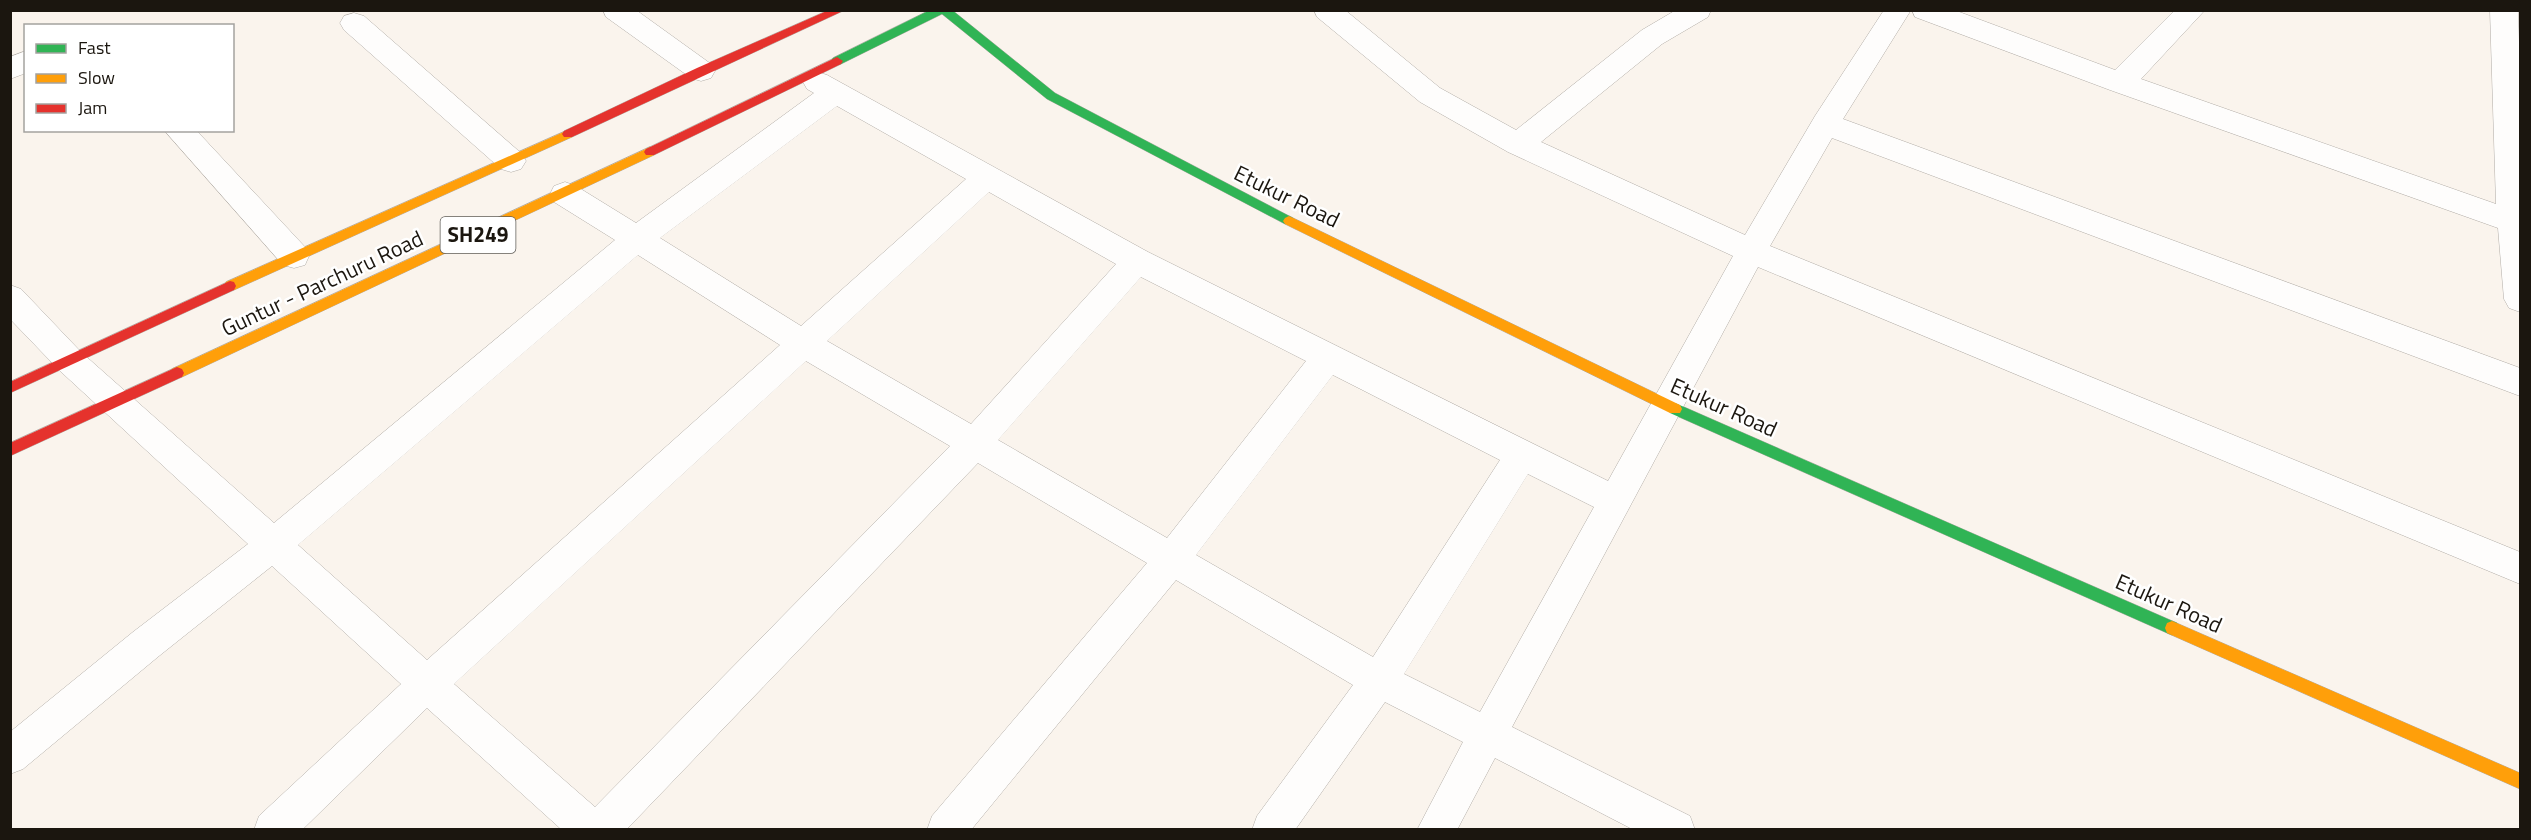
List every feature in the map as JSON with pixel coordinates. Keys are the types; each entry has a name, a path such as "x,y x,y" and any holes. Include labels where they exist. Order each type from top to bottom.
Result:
{"main road":[{"name":"Guntur - Parchuru Road","path":"10,388 294,256 511,161 701,71 840,10"},
{"name":"Guntur - Parchuru Road","path":"10,450 565,194 942,10"},
{"name":"Etukur Road","path":"942,10 1051,96 1236,195 1667,406 2520,781"}],"street":[{"path":"616,10 701,71"},
{"path":"1518,144 1652,37 1698,10"},
{"path":"1436,830 1751,251 1825,124 1898,10"},
{"path":"1925,10 2516,223"},
{"path":"2120,82 2192,10"},
{"path":"2504,10 2520,299"},
{"path":"1340,14 1430,95 1518,144 1751,251 2520,568"},
{"path":"354,23 511,161"},
{"path":"10,69 24,62"},
{"path":"808,76 1137,261 1615,501"},
{"path":"10,756 146,645 273,546 637,239 835,93"},
{"path":"1825,124 2520,382"},
{"path":"180,132 294,256"},
{"path":"273,830 427,684 987,177"},
{"path":"565,194 804,344 973,445 1379,680 1676,830"},
{"path":"599,830 973,445 1137,261"},
{"path":"10,298 70,361 273,546 592,830"},
{"path":"946,830 1172,559 1327,358"},
{"path":"1271,830 1379,680 1522,455"}],"traffic: fast":[{"path":"837,61 941,10"},
{"path":"944,10 1051,96 1289,221"},
{"path":"1675,409 2172,628"}],"traffic: slow":[{"path":"230,286 568,134"},
{"path":"177,373 650,152"},
{"path":"1289,221 1675,409"},
{"path":"2172,628 2520,781"}],"traffic: jam":[{"path":"568,134 701,71 840,10"},
{"path":"650,152 837,61"},
{"path":"10,388 230,286"},
{"path":"10,450 177,373"}]}
